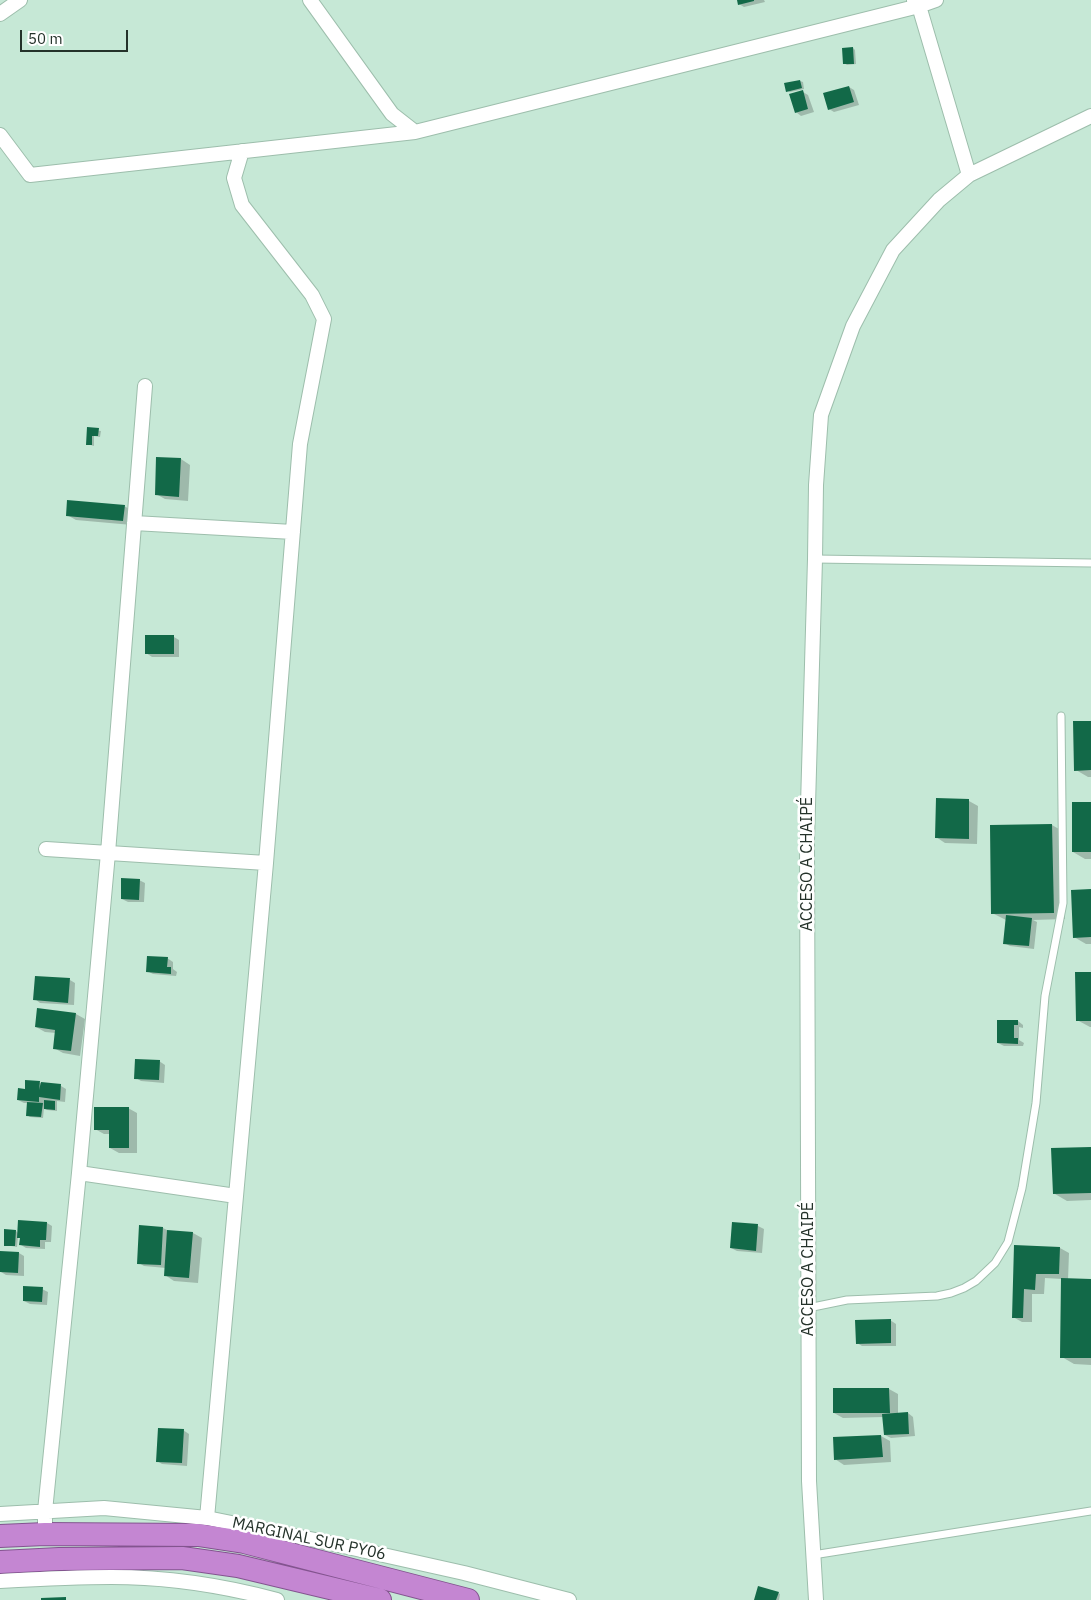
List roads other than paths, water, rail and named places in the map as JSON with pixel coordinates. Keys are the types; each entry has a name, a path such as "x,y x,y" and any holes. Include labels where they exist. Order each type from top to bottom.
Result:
{"highway":[{"path":"0,1536 45,1534 198,1535 244,1542 468,1600"},
{"path":"0,1562 59,1559 182,1558 238,1566 380,1600"}],"street":[{"path":"0,14 20,0"},
{"path":"310,0 392,114 415,132"},
{"path":"0,135 30,175 415,132 917,2 936,0"},
{"path":"917,2 969,175"},
{"name":"ACCESO A CHAIPÉ","path":"816,1600 809,1481 806,840 816,485 821,415 853,326 893,250 939,200 969,175 1091,116"},
{"path":"207,1518 266,863 300,444 324,319 312,296 242,205 234,178 242,151"},
{"path":"45,1534 45,1511 79,1173 108,853 145,386"},
{"path":"134,523 294,532"},
{"path":"46,848 266,863"},
{"path":"79,1173 236,1196"},
{"name":"MARGINAL SUR PY06","path":"0,1514 104,1508 207,1518 436,1566 569,1600"},
{"path":"240,1595 238,1566 244,1542"},
{"path":"0,1581 112,1577 157,1579 277,1600"}],"lane":[{"path":"815,559 1091,563"},
{"path":"808,1308 847,1300 937,1296 951,1293 976,1281 987,1272 999,1258 1008,1242 1022,1188 1030,1146 1037,1095 1045,996 1063,904 1061,716"},
{"path":"813,1556 1091,1512"}]}
